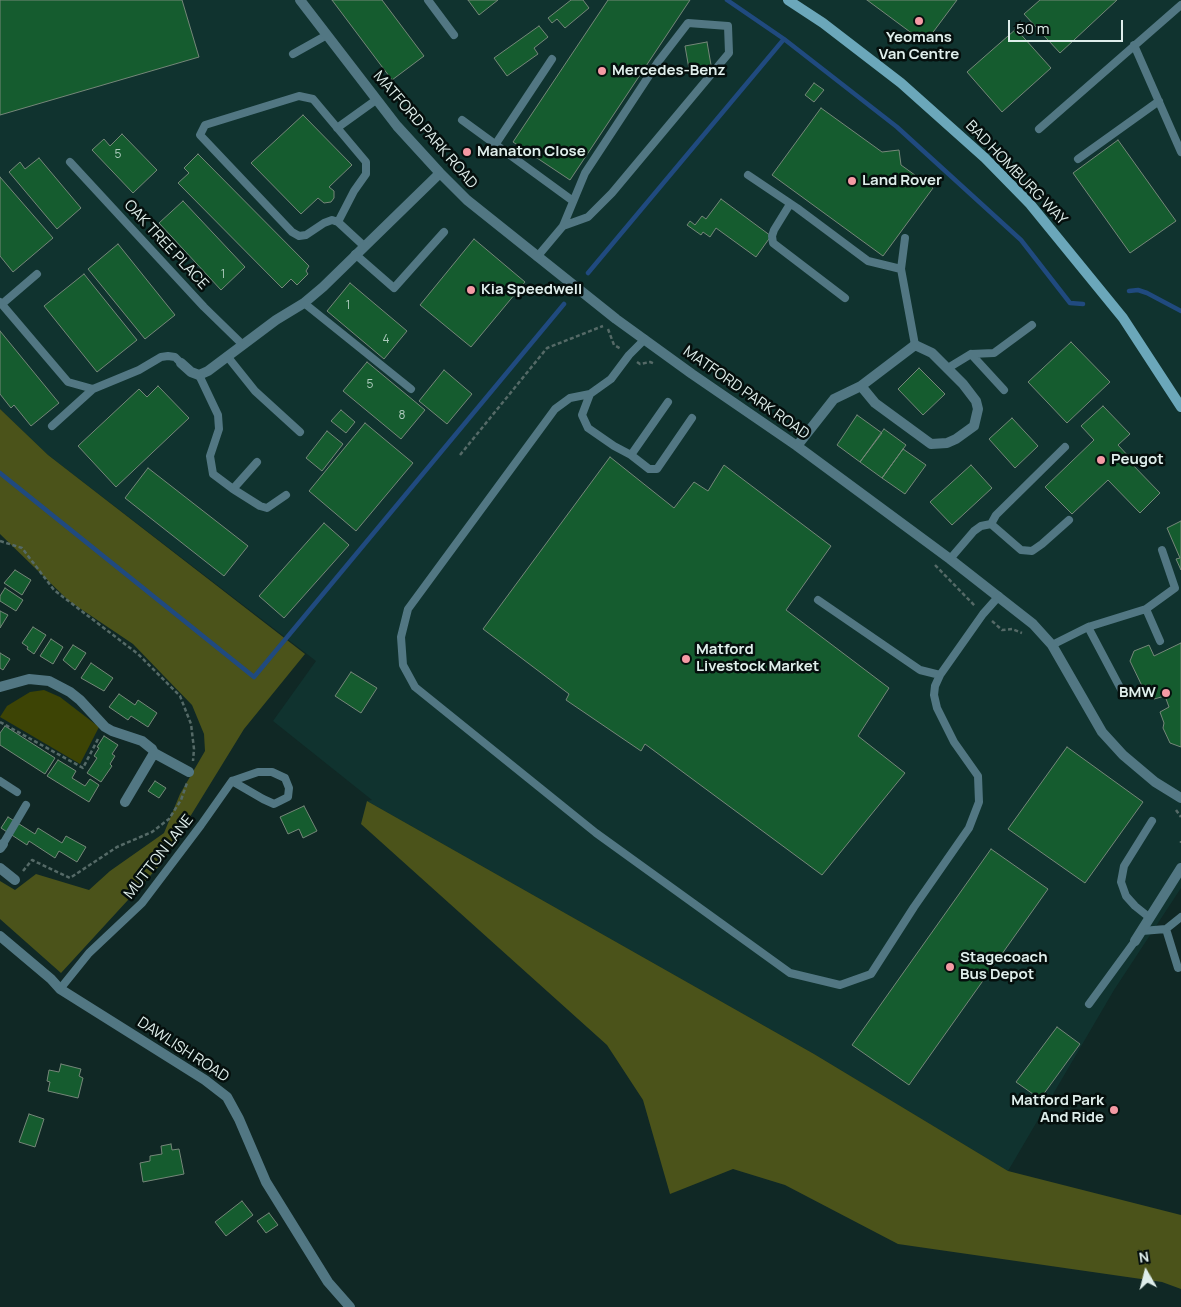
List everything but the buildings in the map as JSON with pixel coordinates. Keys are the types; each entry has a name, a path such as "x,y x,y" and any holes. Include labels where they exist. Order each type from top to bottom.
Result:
{"main road":[{"name":"BAD HOMBURG WAY","path":"788,0 823,23 901,83 985,158 1023,197 1123,318 1181,407"}],"street":[{"name":"MATFORD PARK ROAD","path":"300,0 376,100 440,173 467,200 616,319 796,446 950,559 1033,624 1052,645 1086,706 1123,756 1155,782 1181,798"},
{"path":"181,363 191,372 199,375 304,303 323,287 440,173"},
{"path":"796,446 834,400 860,386 915,345 932,353 963,384 976,401 978,409 974,426 947,444 931,444 875,403 860,386"},
{"path":"0,687 28,679 49,681 70,692 80,700 105,727 121,735 142,741 154,753 189,772"},
{"path":"126,802 154,753"},
{"path":"0,868 15,880"},
{"path":"1135,941 1181,868"},
{"name":"DAWLISH ROAD","path":"0,936 51,979 60,989 205,1080 227,1097 240,1118 266,1182 328,1282 350,1307"}],"lane":[{"path":"428,0 454,35"},
{"path":"1038,129 1181,5 1176,0"},
{"path":"537,257 563,226 590,166 658,62 688,23 728,26 729,53 612,193 588,216 563,226"},
{"path":"293,54 326,35"},
{"path":"1134,45 1181,152"},
{"path":"495,144 552,59"},
{"path":"338,222 354,191 366,174 366,162 313,99 299,96 205,125 200,135 292,232 299,236 306,235 332,220 338,222 364,246"},
{"path":"337,128 376,100"},
{"path":"1078,159 1159,101"},
{"path":"462,120 573,201"},
{"name":"OAK TREE PLACE","path":"70,162 204,307 243,345"},
{"path":"748,175 868,261 901,270"},
{"path":"790,204 774,230 772,236 773,244 845,298"},
{"path":"355,254 394,288 444,232"},
{"path":"905,238 901,270 915,345"},
{"path":"36,274 1,303 68,382 93,389"},
{"path":"304,303 411,389"},
{"path":"948,368 971,354 994,353 1032,325"},
{"path":"645,339 629,355 611,379 590,394 570,398 554,409 408,609 401,637 403,665 415,687 588,827 790,973 840,985 871,974 914,907 969,828 980,802 978,776 954,742 937,708 934,695 935,686 940,675 983,614 999,596"},
{"path":"971,354 1004,390"},
{"path":"227,356 254,391 300,432"},
{"path":"52,426 93,389 138,370 160,357 175,357 181,363"},
{"path":"199,375 218,415 219,429 210,456 213,474 260,506 268,508 286,495"},
{"path":"590,394 582,415 588,428 630,455 649,470 657,469 692,418"},
{"path":"630,455 668,402"},
{"path":"950,559 974,531 981,526 991,524 996,515 1065,447"},
{"path":"233,489 257,462"},
{"path":"991,524 1021,550 1032,551 1069,520"},
{"path":"1052,645 1088,627 1146,609 1175,588 1162,550"},
{"path":"818,600 920,670 940,675"},
{"path":"1146,609 1160,642"},
{"path":"1088,627 1124,695"},
{"path":"258,772 272,772 285,778 289,788 288,797 274,804 232,780 258,772"},
{"path":"0,780 17,792"},
{"name":"MUTTON LANE","path":"60,989 89,953 142,903 201,825 232,780"},
{"path":"1,846 26,805"},
{"path":"1150,918 1126,896 1121,882 1124,866 1152,821"},
{"path":"1142,931 1166,929 1181,917"},
{"path":"1166,929 1178,968"},
{"path":"1089,1004 1135,941"}],"path":[{"path":"460,455 547,348 606,325 616,319"},
{"path":"0,541 22,548 54,590 138,654 180,696 191,724 194,749 193,760 181,800 169,819 152,832 117,847 70,878 32,860 15,880"},
{"path":"0,722 84,768 105,727"}],"shaded area":[{"path":"0,0 1181,0 1181,888 1114,990 1008,1171 814,1054 367,801 372,800 273,721 316,661 48,455 0,409"}],"green space":[{"path":"0,409 48,455 305,654 244,729 161,864 61,973 0,919 0,881 15,890 36,874 89,890 110,871 164,833 180,794 205,751 204,734 192,705 133,644 69,601 0,534"},
{"path":"44,690 60,697 99,727 80,764 0,717 7,706 30,692"},
{"path":"367,801 814,1054 1008,1171 1181,1215 1181,1289 1162,1282 898,1244 785,1185 733,1169 670,1194 643,1100 607,1045 361,824"}],"waterway":[{"path":"727,0 784,39"},
{"path":"588,273 784,39 897,127 1021,240 1070,303 1083,304"},
{"path":"1129,291 1138,290 1147,293 1181,311"},
{"path":"0,473 254,677 564,304"}],"place":[{"name":"Yeomans Van Centre","path":"919,21"},
{"name":"Mercedes-Benz","path":"602,71"},
{"name":"Manaton Close","path":"467,152"},
{"name":"Land Rover","path":"852,181"},
{"name":"Kia Speedwell","path":"471,290"},
{"name":"Peugot","path":"1101,460"},
{"name":"Matford Livestock Market","path":"686,659"},
{"name":"BMW","path":"1166,693"},
{"name":"Stagecoach Bus Depot","path":"950,967"},
{"name":"Matford Park And Ride","path":"1114,1110"}]}
